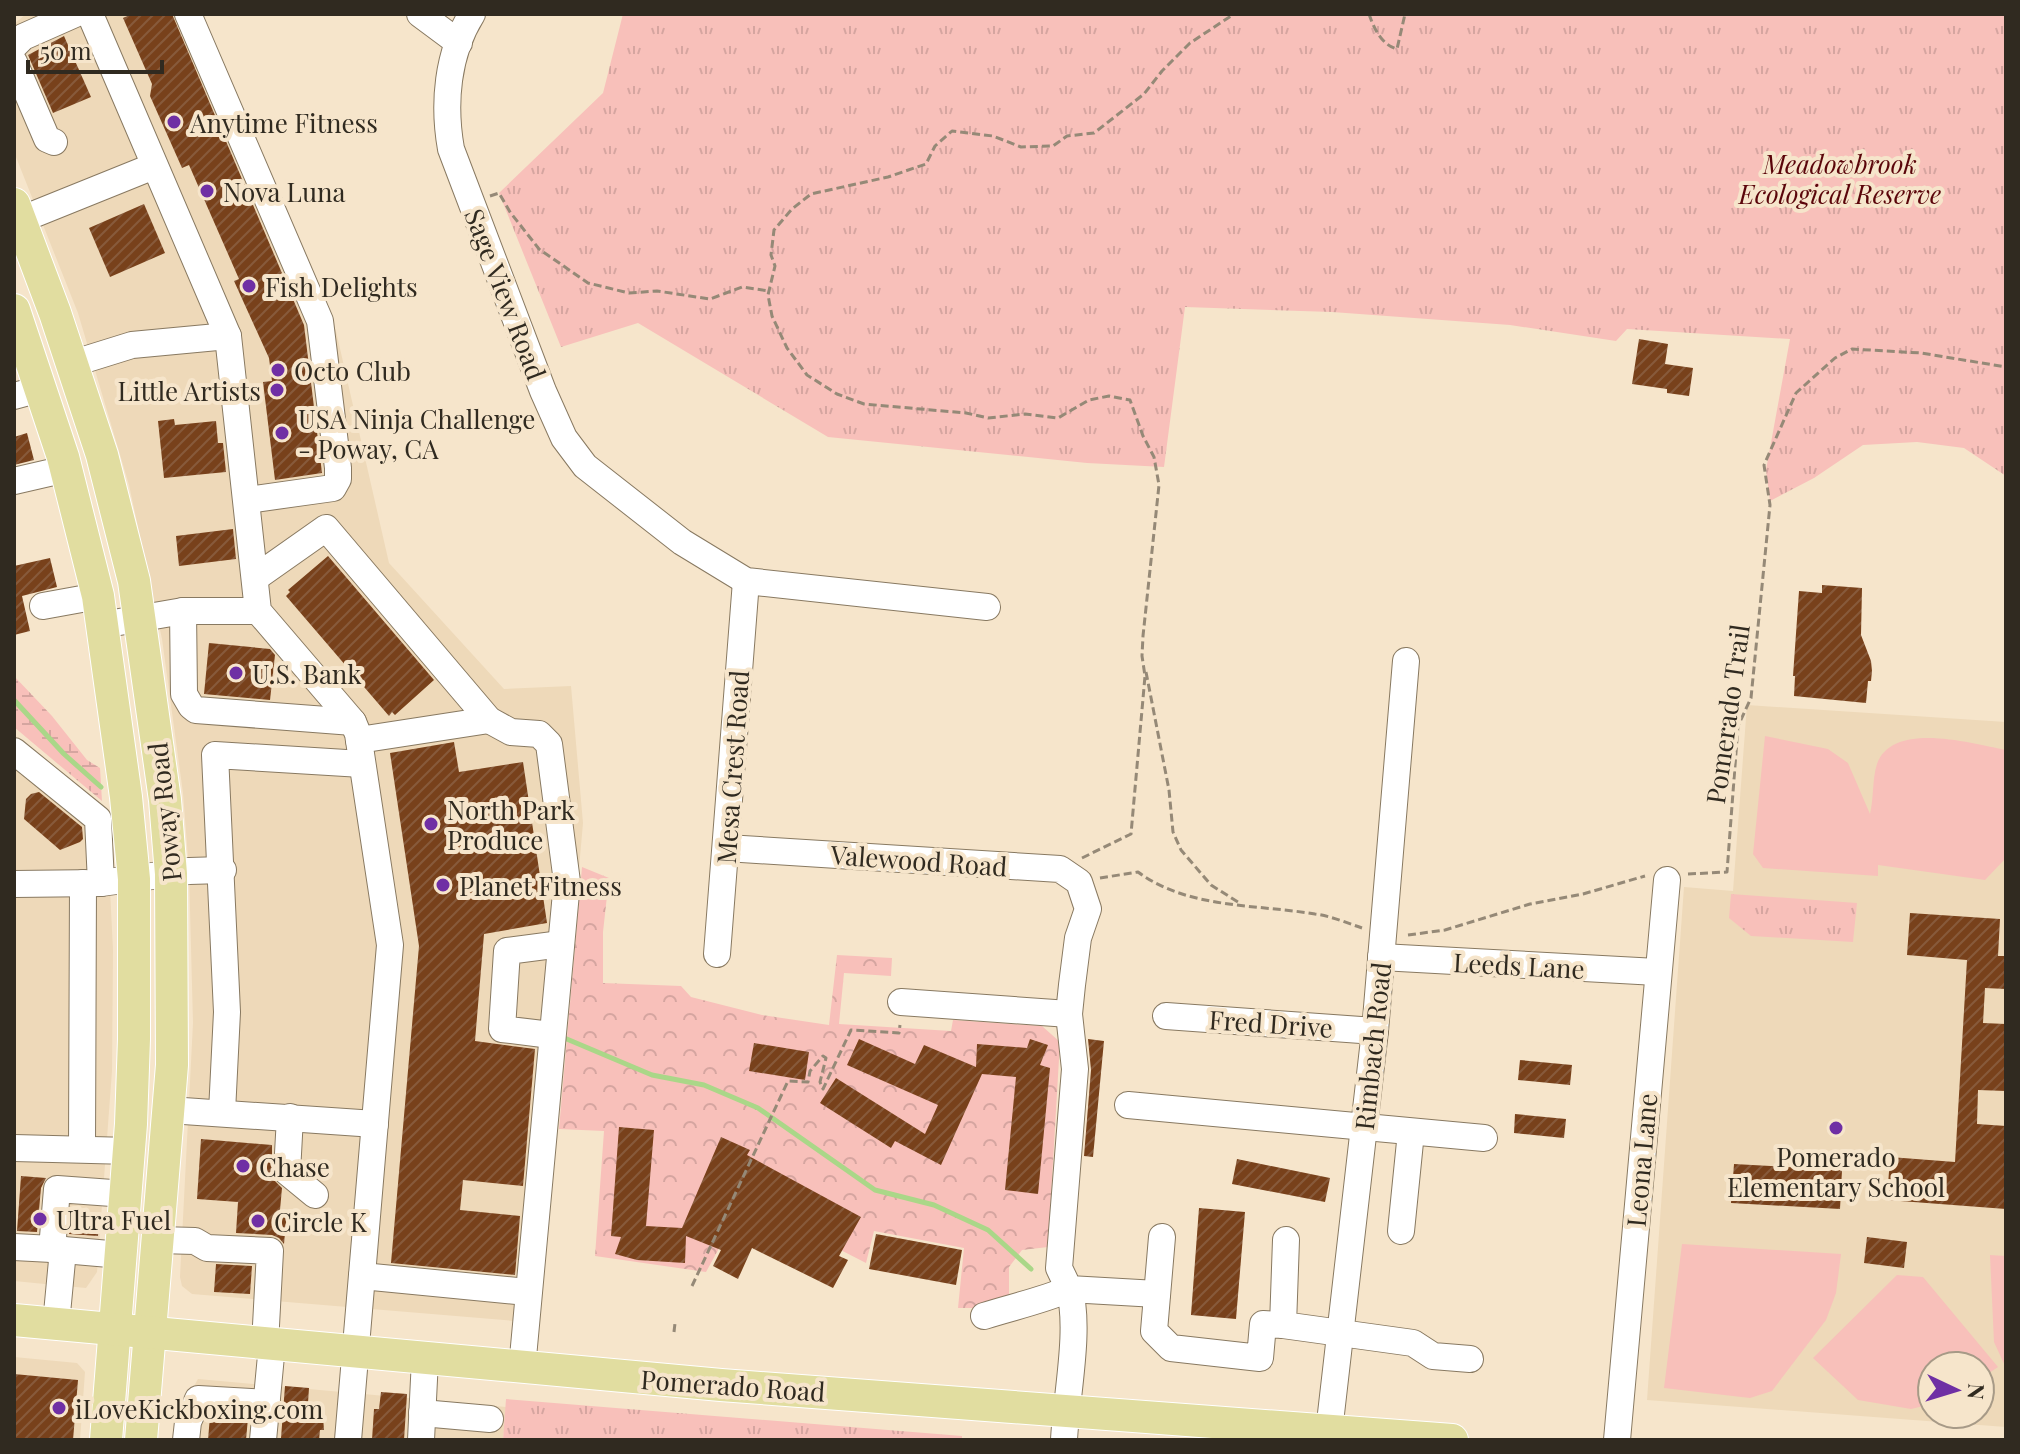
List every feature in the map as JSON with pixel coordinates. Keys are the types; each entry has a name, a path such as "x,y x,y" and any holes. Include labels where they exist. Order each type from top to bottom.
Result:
{"main road":[{"name":"Poway Road","path":"17,212 102,455 134,581 165,800 171,874 173,995 169,1110 141,1440"},
{"name":"Poway Road","path":"14,310 27,392 66,469 100,610 134,879 130,1151 106,1440"},
{"name":"Pomerado Road","path":"14,1320 721,1385 1064,1425 1329,1431 1452,1440"}],"street":[{"path":"14,46 23,37 75,14"},
{"path":"90,14 228,336 258,611 358,742 390,945 348,1440"},
{"path":"188,14 320,321 338,468 338,479 333,488 247,500"},
{"path":"420,14 459,43"},
{"name":"Sage View Road","path":"472,14 450,65 446,122 451,149 543,391 564,438 585,466 682,542 746,581 987,607"},
{"path":"14,62 47,139 54,142"},
{"path":"17,212 154,166"},
{"path":"71,364 132,345 228,336"},
{"path":"14,481 66,469"},
{"path":"255,578 326,528 489,720 511,732 539,734 549,744 567,882 522,1368"},
{"name":"Mesa Crest Road","path":"717,954 746,581"},
{"path":"43,606 100,610 140,619 183,611 258,611"},
{"path":"183,611 184,694 196,710 358,742"},
{"name":"Rimbach Road","path":"1329,1431 1375,1031 1406,661"},
{"path":"222,1112 227,1012 223,870 215,755 358,742 489,720"},
{"path":"14,751 98,819 92,883 82,1149"},
{"name":"Valewood Road","path":"726,848 1070,876"},
{"path":"14,884 92,883 223,870"},
{"path":"1064,1425 1074,1327 1074,1305 1059,1268 1075,1069 1069,1014 1078,938 1088,909 1070,876"},
{"name":"Leona Lane","path":"1617,1440 1666,876"},
{"path":"551,1035 502,1029 507,951 561,944"},
{"name":"Leeds Lane","path":"1382,946 1657,972"},
{"path":"901,1002 1069,1014"},
{"name":"Fred Drive","path":"1166,1016 1375,1031"},
{"path":"1128,1105 1484,1138"},
{"path":"169,1110 375,1124"},
{"path":"290,1117 287,1172 315,1195"},
{"path":"1401,1231 1411,1132"},
{"path":"14,1148 130,1151"},
{"path":"56,1324 57,1189 126,1194"},
{"path":"1162,1237 1154,1331 1171,1348 1260,1358 1263,1324 1413,1343 1433,1356 1470,1359"},
{"path":"159,1240 195,1241 207,1248 270,1251 267,1403 263,1440"},
{"path":"1283,1325 1286,1240"},
{"path":"14,1247 121,1255"},
{"path":"362,1276 527,1292"},
{"path":"984,1316 1023,1303 1045,1300 1069,1289 1157,1294"},
{"path":"421,1440 425,1359"},
{"path":"186,1440 188,1422 198,1399 267,1403"},
{"path":"422,1413 490,1419"}],"path":[{"path":"1070,876 1131,834 1159,485 1154,457 1130,400 1109,396 1089,400 1058,418 1025,414 988,418 966,413 864,404 837,394 807,375 787,348 772,316 769,291 775,266 771,255 774,230 792,209 811,194 888,177 926,164 935,146 952,131 993,136 1021,147 1053,146 1067,136 1094,133 1144,94 1190,43 1234,14"},
{"path":"1369,14 1373,27 1388,47 1397,49 1405,14"},
{"path":"472,203 499,193 539,249 588,283 629,293 657,291 710,299 742,287 769,291"},
{"name":"Pomerado Trail","path":"1070,876 1138,872 1154,884 1206,902 1319,914 1382,946 1393,937 1445,930 1530,904 1666,876 1727,872 1738,726 1751,698 1770,505 1764,465 1796,393 1835,358 1852,349 1921,353 2006,367"},
{"name":"Pomerado Trail","path":"1143,661 1169,790 1173,832 1181,850 1211,885 1241,904"},
{"path":"692,1286 788,1081 808,1082 810,1071 823,1056 826,1058 820,1082 823,1089 851,1030 899,1033 901,1002"},
{"path":"674,1332 675,1323"}],"shaded area":[{"path":"26,14 198,14 336,331 389,563 504,689 571,686 583,823 539,1323 192,1294 182,1286 193,1023 189,871 183,793 162,639 129,485 78,313 14,152 14,24"},
{"name":"Pomerado Elementary School","path":"1747,705 2006,722 2006,1427 1996,1426 1996,1350 1916,1350 1916,1420 1647,1400 1684,887 1733,891"},
{"path":"14,738 106,809 113,950 112,1071 97,1272 86,1288 14,1281"},
{"path":"14,1357 77,1363 85,1372 80,1440 14,1440"},
{"path":"198,1379 506,1407 503,1440 174,1440 177,1417"}],"green space":[{"name":"Meadowbrook Ecological Reserve","path":"623,14 2006,14 2006,476 1964,448 1917,442 1863,445 1814,478 1770,501 1766,470 1790,339 1627,329 1616,341 1510,325 1332,312 1185,307 1164,467 1087,463 828,437 638,323 561,347 499,193 603,93"},
{"path":"14,676 52,716 87,760 100,768 102,801 14,727"},
{"path":"1765,736 1828,749 1848,763 1870,814 1877,764 1886,751 1899,742 1935,738 2006,750 2006,858 1985,880 1878,865 1878,876 1763,868 1753,854"},
{"path":"582,867 609,878 603,932 603,983 681,986 691,997 762,1015 829,1025 837,955 892,958 891,976 844,973 839,1024 951,1031 953,1020 1042,1026 1060,1042 1048,1247 1022,1250 1009,1267 1009,1297 983,1308 958,1308 964,1248 874,1231 866,1263 745,1201 706,1272 595,1256 604,1131 559,1129"},
{"path":"1731,894 1857,903 1853,942 1751,936 1729,918"},
{"path":"1682,1244 1841,1254 1836,1293 1826,1320 1772,1391 1750,1398 1664,1388"},
{"path":"1990,1255 2006,1256 2006,1368 1994,1342"},
{"path":"1897,1275 1923,1277 1984,1350 1916,1350 1916,1408 1911,1409 1858,1400 1813,1358"},
{"path":"506,1399 962,1436 962,1440 503,1440"}],"building":[{"path":"132,14 172,14 304,325 322,473 275,480 263,382 272,381 269,358 234,281 239,279 189,165 182,168 150,96 152,84 123,18"},
{"path":"64,36 91,97 53,113 28,55"},
{"path":"144,204 165,253 110,277 89,228"},
{"path":"1639,339 1668,344 1665,364 1693,368 1689,396 1632,384"},
{"path":"174,419 175,425 216,421 218,443 223,443 226,472 164,478 158,421"},
{"path":"27,433 34,460 14,465 14,437"},
{"path":"233,529 236,559 179,566 176,536"},
{"path":"328,556 434,680 395,715 392,712 389,716 286,596 290,592 288,590"},
{"path":"50,558 57,587 22,596 30,631 14,635 14,566"},
{"path":"1822,585 1862,588 1861,635 1872,671 1866,703 1794,696 1799,591 1822,593"},
{"path":"209,643 270,649 275,655 270,700 204,694"},
{"path":"454,742 459,772 523,762 547,923 484,934 475,1041 535,1049 523,1186 463,1180 460,1210 520,1216 515,1275 391,1263 419,946 390,753"},
{"path":"39,792 82,827 83,839 80,842 60,850 24,819 26,799"},
{"path":"1910,913 2000,919 1998,956 2006,956 2006,989 1985,988 1983,1023 2006,1024 2006,1091 1978,1090 1977,1124 2006,1126 2006,1209 1887,1200 1890,1157 1955,1162 1967,960 1907,955"},
{"path":"859,1039 915,1064 924,1045 976,1067 977,1044 1027,1048 1030,1039 1048,1045 1040,1065 1050,1068 1038,1194 1005,1190 1016,1077 982,1074 941,1165 895,1141 891,1148 820,1103 836,1078 925,1134 938,1105 847,1065"},
{"path":"1088,1039 1104,1041 1093,1157 1084,1156 1091,1070"},
{"path":"754,1043 809,1052 805,1080 749,1071"},
{"path":"1520,1060 1572,1065 1570,1085 1518,1080"},
{"path":"1515,1114 1566,1119 1564,1138 1514,1133"},
{"path":"619,1127 654,1130 646,1226 682,1228 721,1137 750,1150 747,1155 861,1217 839,1256 848,1260 833,1288 752,1248 738,1279 713,1266 721,1250 686,1236 685,1263 637,1260 615,1254 621,1237 611,1236"},
{"path":"201,1139 272,1145 272,1178 282,1188 280,1210 287,1211 284,1244 272,1235 236,1233 238,1202 197,1199"},
{"path":"1237,1159 1330,1178 1325,1202 1232,1184"},
{"path":"1734,1164 1842,1170 1840,1209 1731,1203"},
{"path":"21,1176 46,1178 41,1188 37,1232 17,1231"},
{"path":"1199,1208 1245,1212 1236,1319 1191,1315"},
{"path":"71,1215 99,1217 98,1236 69,1234"},
{"path":"876,1234 962,1250 956,1285 869,1269"},
{"path":"1867,1237 1907,1242 1904,1268 1864,1263"},
{"path":"216,1264 252,1266 250,1294 214,1292"},
{"path":"14,1374 78,1380 73,1440 14,1438"},
{"path":"285,1386 309,1388 308,1403 322,1404 324,1430 320,1430 319,1440 281,1438"},
{"path":"381,1392 407,1394 404,1440 372,1440 374,1409 379,1409"},
{"path":"210,1416 248,1418 246,1440 208,1440"}],"waterway":[{"path":"14,700 64,754 101,787"},
{"path":"562,1037 652,1075 704,1085 758,1108 875,1190 934,1205 988,1230 1031,1269"}],"place":[{"name":"Anytime Fitness","path":"174,122"},
{"name":"Nova Luna","path":"207,191"},
{"name":"Fish Delights","path":"249,286"},
{"name":"Octo Club","path":"278,370"},
{"name":"Little Artists","path":"277,390"},
{"name":"USA Ninja Challenge - Poway, CA","path":"282,433"},
{"name":"U.S. Bank","path":"236,673"},
{"name":"North Park Produce","path":"431,824"},
{"name":"Planet Fitness","path":"443,885"},
{"name":"Pomerado Elementary School","path":"1836,1128"},
{"name":"Chase","path":"243,1166"},
{"name":"Ultra Fuel","path":"40,1219"},
{"name":"Circle K","path":"258,1221"},
{"name":"iLoveKickboxing.com","path":"59,1408"}]}
